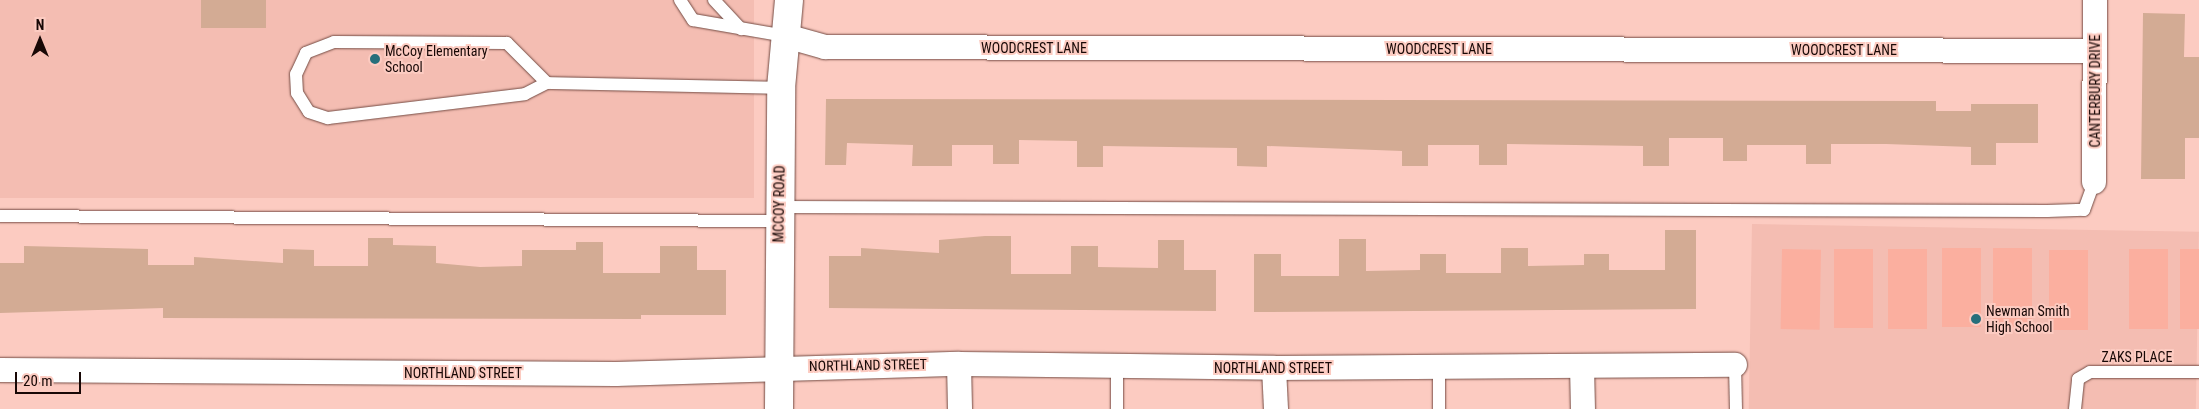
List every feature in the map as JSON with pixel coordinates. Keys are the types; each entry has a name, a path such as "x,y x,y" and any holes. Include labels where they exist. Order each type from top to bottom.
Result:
{"street":[{"name":"MCCOY ROAD","path":"778,409 781,88 789,0"},
{"name":"CANTERBURY DRIVE","path":"2094,182 2095,0"},
{"name":"WOODCREST LANE","path":"786,36 824,47 2094,51"},
{"name":"NORTHLAND STREET","path":"0,370 616,374 779,366 959,364 1274,368 1735,365"},
{"path":"959,364 960,409"},
{"path":"1582,366 1582,409"},
{"path":"1274,368 1276,409"}],"lane":[{"path":"680,0 693,20 786,36"},
{"path":"714,0 741,29"},
{"path":"547,83 507,43 334,42 306,53 296,74 297,93 309,112 328,118 525,94 547,83 781,88"},
{"path":"0,216 2047,211 2084,210 2094,182"},
{"path":"1735,365 1736,409"},
{"path":"1116,409 1117,366"},
{"path":"1439,367 1439,409"},
{"name":"ZAKS PLACE","path":"2075,409 2078,379 2090,372 2199,372"}],"shaded area":[{"name":"McCoy Elementary School","path":"0,0 754,0 754,198 0,198"},
{"name":"Newman Smith High School","path":"1752,224 2199,232 2196,409 1749,409"},
{"path":"1942,248 1981,248 1981,327 1942,327"},
{"path":"1993,248 2032,248 2032,328 1993,328"},
{"path":"1782,249 1821,250 1820,330 1781,329"},
{"path":"1834,249 1873,249 1873,328 1834,328"},
{"path":"1888,249 1927,249 1927,329 1888,329"},
{"path":"2129,249 2168,249 2168,329 2129,329"},
{"path":"2180,249 2199,249 2199,329 2180,329"},
{"path":"2049,250 2088,250 2088,330 2049,330"}],"building":[{"path":"201,0 266,0 266,28 201,28"},
{"path":"2143,13 2185,14 2184,57 2199,57 2199,138 2185,138 2185,179 2141,179"},
{"path":"826,99 1936,101 1936,111 1971,111 1971,104 2038,104 2038,143 1996,143 1996,165 1971,165 1971,147 1886,144 1831,144 1831,164 1806,164 1806,145 1747,145 1747,161 1723,161 1723,138 1669,138 1669,166 1643,166 1643,146 1507,144 1507,165 1479,165 1479,145 1428,145 1428,166 1402,166 1402,151 1267,146 1267,167 1237,166 1237,148 1103,146 1103,167 1077,167 1077,141 1019,140 1019,164 993,164 993,145 952,145 952,166 912,166 913,145 847,143 846,165 825,165"},
{"path":"1665,230 1696,230 1696,309 1254,312 1254,254 1281,254 1281,276 1339,276 1339,239 1366,239 1366,271 1420,270 1420,254 1446,254 1446,273 1501,273 1501,248 1528,248 1528,266 1584,265 1584,254 1609,254 1609,270 1665,270"},
{"path":"1011,236 1011,274 1071,274 1071,246 1098,246 1098,267 1158,268 1158,240 1184,240 1184,270 1216,270 1216,311 829,308 829,256 861,256 861,248 939,253 939,240"},
{"path":"368,238 393,238 393,245 436,246 436,263 480,267 522,266 522,250 576,250 576,242 603,242 603,273 660,273 660,246 697,246 697,270 726,270 726,315 641,315 641,319 163,318 163,308 0,313 0,263 24,263 24,246 148,249 148,265 194,265 194,257 283,263 283,249 314,250 314,266 368,266"}],"place":[{"name":"McCoy Elementary School","path":"375,59"},
{"name":"Newman Smith High School","path":"1976,319"}]}
